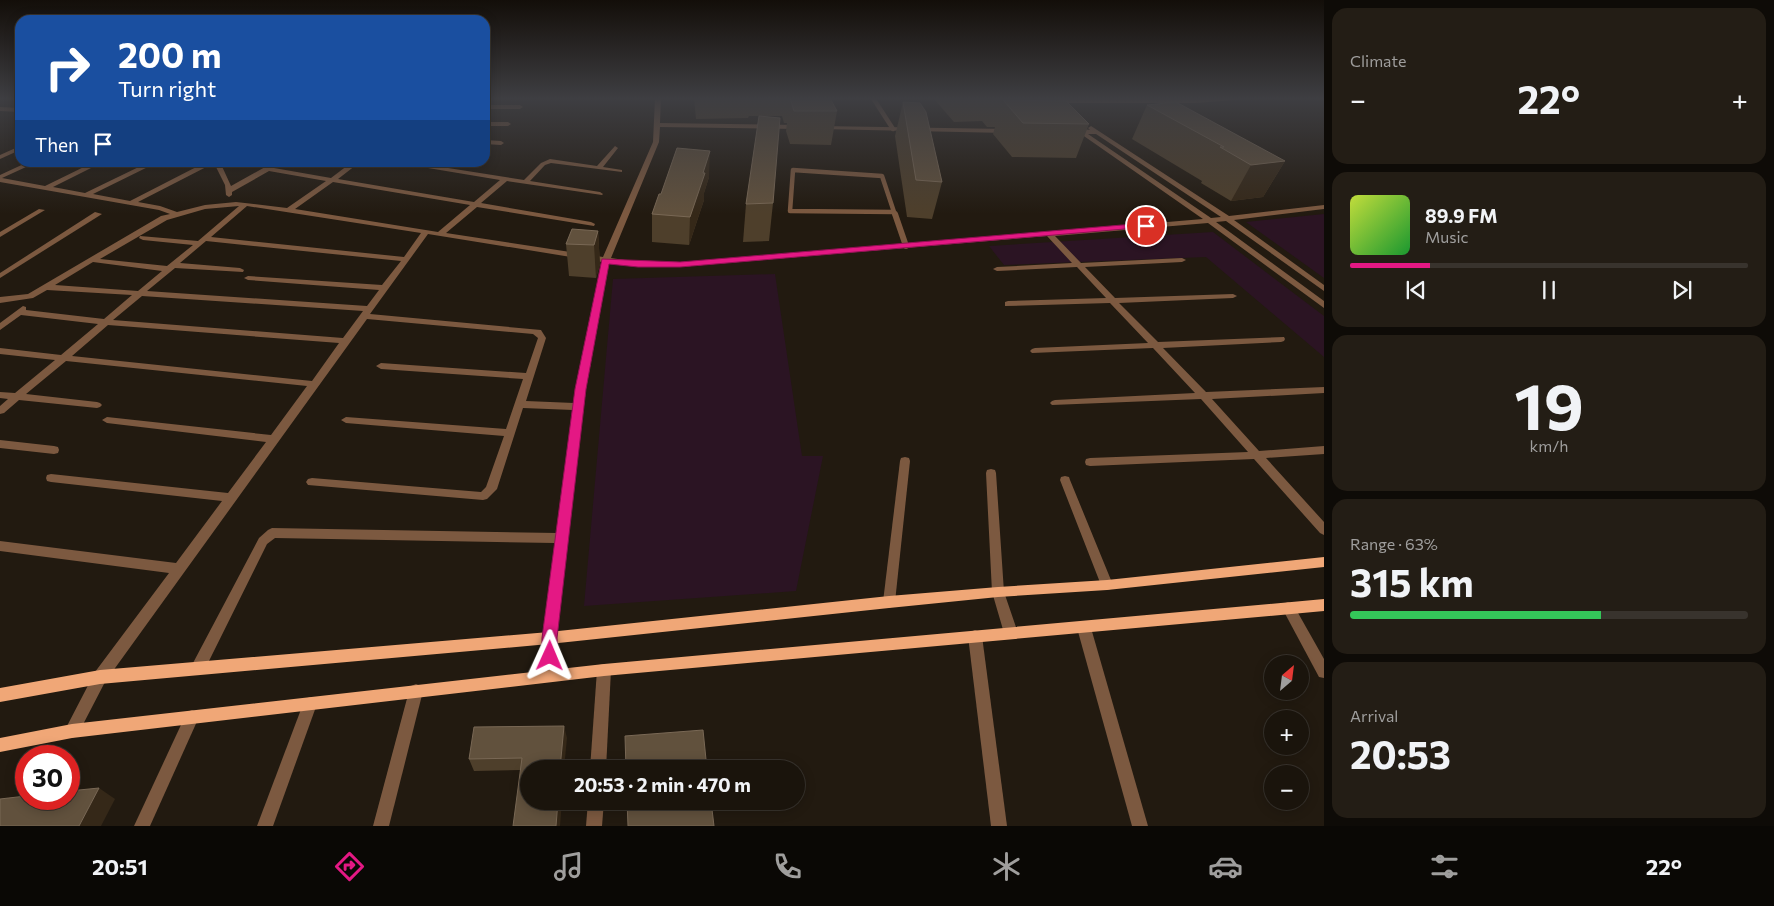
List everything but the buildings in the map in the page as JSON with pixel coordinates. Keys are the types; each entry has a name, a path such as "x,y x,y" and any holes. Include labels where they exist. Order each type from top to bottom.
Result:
{"street":[{"path":"550,675 550,638 578,407 606,260 656,142 656,137"},
{"path":"1087,137 1209,220 1324,305"},
{"path":"1103,137 1226,218 1324,290"},
{"path":"490,142 501,143"},
{"path":"0,148 15,149"},
{"path":"598,167 616,148"},
{"path":"0,157 15,151"},
{"path":"526,182 543,164 550,161 620,171"},
{"path":"0,178 23,167"},
{"path":"46,188 90,167"},
{"path":"86,195 145,167"},
{"path":"131,203 202,167"},
{"path":"219,167 228,185 229,204"},
{"path":"228,191 271,167"},
{"path":"288,211 350,167"},
{"path":"428,167 600,194"},
{"path":"268,169 590,224"},
{"path":"0,172 9,173"},
{"path":"0,178 160,208 177,214"},
{"path":"439,235 506,179"},
{"path":"0,300 30,296 153,224 177,214 229,204 246,204 606,260 638,264 680,265 1209,220 1324,207"},
{"path":"0,411 246,204"},
{"path":"0,235 41,210"},
{"path":"0,276 98,214"},
{"path":"72,731 100,677 425,233"},
{"path":"1049,234 1203,395 1324,530"},
{"path":"143,238 202,241 406,259"},
{"path":"92,260 170,267 240,270"},
{"path":"997,269 1182,260"},
{"path":"248,278 385,288"},
{"path":"46,287 139,293 366,313 538,332 542,338 508,433 491,489 483,496 312,482"},
{"path":"0,327 19,312 30,296"},
{"path":"1008,304 1233,296"},
{"path":"19,312 105,322 346,341"},
{"path":"1035,351 1281,339"},
{"path":"0,351 314,384"},
{"path":"382,366 528,376"},
{"path":"1055,403 1324,390"},
{"path":"0,395 97,405"},
{"path":"519,404 578,407"},
{"path":"107,420 274,440"},
{"path":"346,420 508,433"},
{"path":"0,444 54,450"},
{"path":"1090,462 1257,455 1324,450"},
{"path":"888,602 905,462"},
{"path":"991,473 998,592 1011,633"},
{"path":"51,478 231,498"},
{"path":"1065,480 1107,585"},
{"path":"198,668 263,541 272,533 562,538"},
{"path":"0,546 179,569"},
{"path":"0,695 100,677 550,638 888,602 1107,585 1324,562"},
{"path":"0,744 72,731 550,675 1324,605"},
{"path":"1288,608 1324,672"},
{"path":"1084,628 1140,826"},
{"path":"975,636 999,826"},
{"path":"599,760 604,670"},
{"path":"381,826 416,691"},
{"path":"265,826 310,704"},
{"path":"142,826 192,717"},
{"path":"594,826 595,810"}],"lane":[{"path":"894,212 790,211 793,170 882,176 906,246"}],"shaded area":[{"path":"1324,214 1324,278 1246,222"},
{"path":"1213,232 1324,316 1324,357 1206,257 1004,265 989,246"},
{"path":"775,274 802,456 823,456 796,591 584,606 613,279"}],"route":[{"path":"550,656 550,638 580,389 606,260 638,264 680,265 1146,226"}]}
